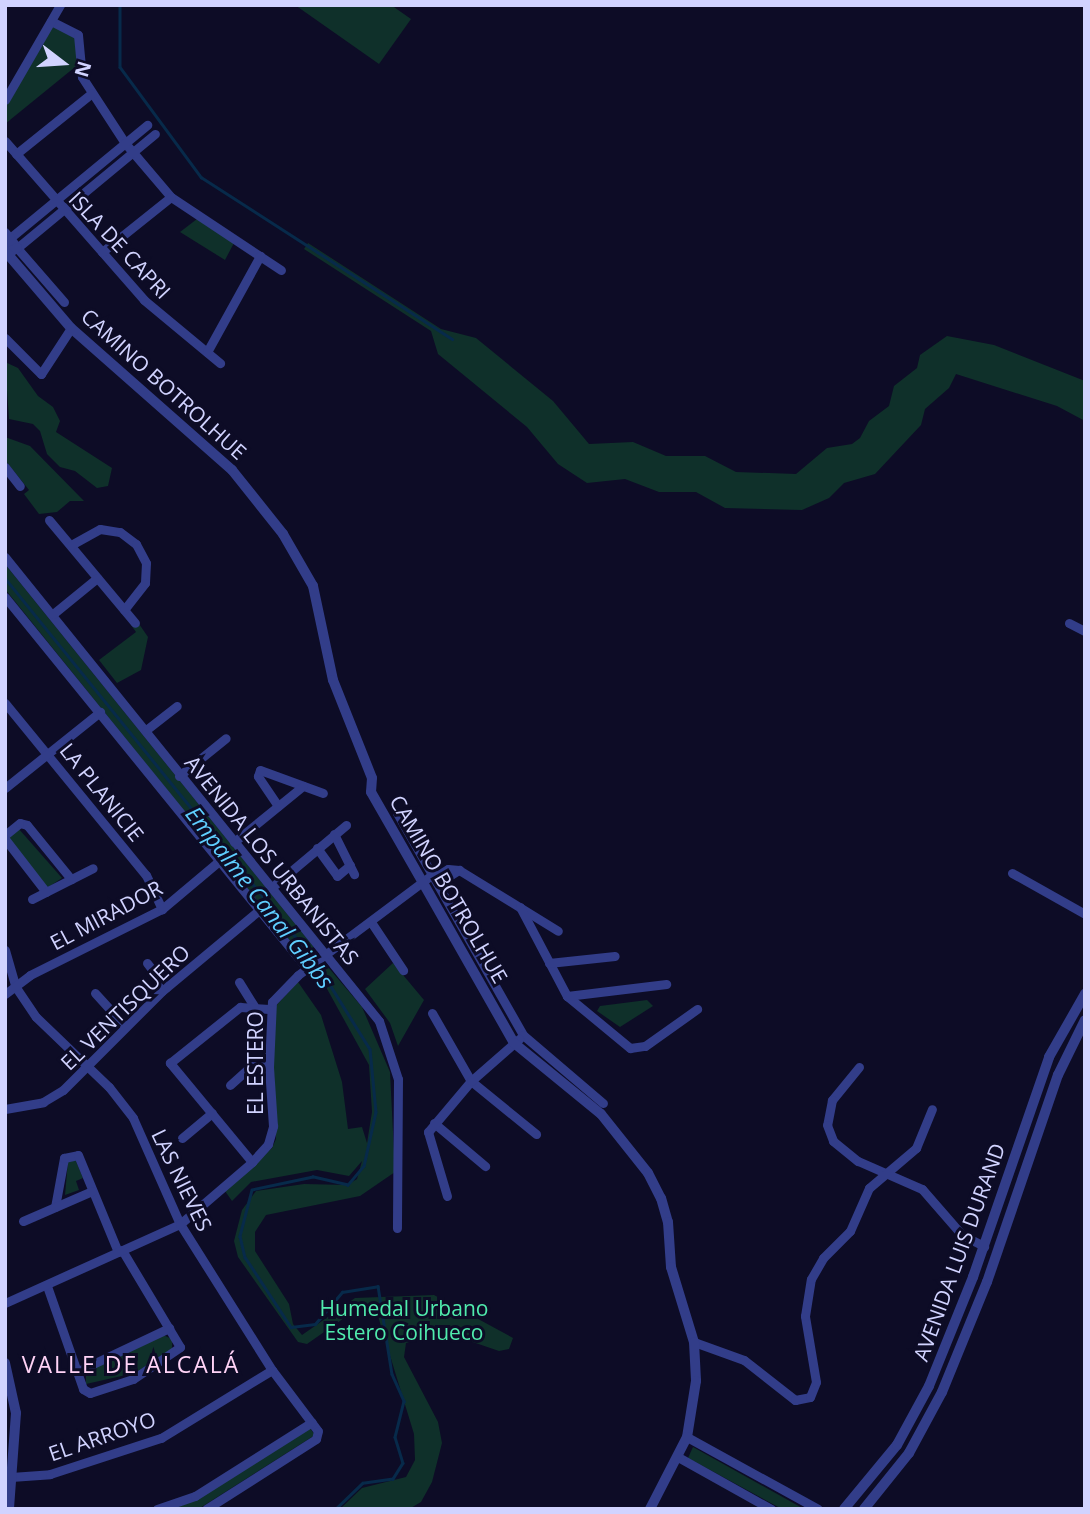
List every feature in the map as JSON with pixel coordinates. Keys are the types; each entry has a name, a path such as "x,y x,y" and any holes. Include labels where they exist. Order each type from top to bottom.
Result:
{"street":[{"path":"5,100 61,5"},
{"path":"51,20 78,35 82,77 125,144 171,197 281,270"},
{"path":"16,154 92,93"},
{"path":"8,246 55,200 147,125"},
{"path":"8,246 63,210 155,134"},
{"name":"ISLA DE CAPRI","path":"5,141 144,300 219,363"},
{"path":"102,252 171,197"},
{"name":"CAMINO BOTROLHUE","path":"8,246 64,302"},
{"name":"CAMINO BOTROLHUE","path":"8,246 71,328 216,454 294,551 313,586 325,625 333,680 372,778 371,792 519,1039 601,1114 648,1174 666,1209 671,1267 694,1342 696,1381 687,1437 650,1509"},
{"path":"207,352 260,256"},
{"path":"5,338 41,374 71,328"},
{"path":"5,467 20,486"},
{"path":"49,520 135,623"},
{"path":"71,545 87,533 107,529 136,544 146,562 145,583 124,610"},
{"name":"AVENIDA LOS URBANISTAS","path":"5,557 324,956 373,1012 393,1054 399,1091 397,1228"},
{"path":"53,614 97,578"},
{"name":"AVENIDA LOS URBANISTAS","path":"5,597 258,911 309,967"},
{"path":"1069,622 1085,631"},
{"name":"LA PLANICIE","path":"5,703 146,875 162,909"},
{"path":"146,730 177,706"},
{"path":"5,788 100,712"},
{"path":"179,776 226,738"},
{"path":"278,806 258,776 260,770 323,793"},
{"path":"234,842 303,786"},
{"name":"CAMINO BOTROLHUE","path":"397,813 435,878 519,1039 603,1103"},
{"path":"46,892 7,831 27,825 71,879"},
{"path":"271,888 346,825"},
{"path":"334,834 354,874"},
{"path":"317,848 337,876"},
{"name":"EL MIRADOR","path":"5,994 15,986 162,909 219,860"},
{"path":"327,885 349,864"},
{"path":"32,899 93,868"},
{"name":"EL ESTERO","path":"5,1303 180,1224 252,1162 272,1136 269,1009 280,991 309,967 422,881 454,870 520,907"},
{"path":"1012,873 1085,914"},
{"path":"520,907 558,931"},
{"path":"520,907 568,996 635,1049 645,1046 697,1009"},
{"name":"EL VENTISQUERO","path":"5,1109 43,1102 63,1090 166,987 258,911"},
{"path":"371,922 403,971"},
{"name":"LAS NIEVES","path":"5,950 15,986 36,1017 87,1067 133,1118 180,1224 272,1370 312,1422 318,1436 206,1509"},
{"path":"549,964 615,956"},
{"path":"147,963 166,987"},
{"path":"239,982 254,1006"},
{"path":"568,996 666,984"},
{"path":"95,993 125,1026"},
{"name":"AVENIDA LUIS DURAND","path":"844,1509 887,1459 914,1417 984,1246 1049,1057 1085,994"},
{"path":"252,1162 170,1063 240,1007 269,1009"},
{"path":"432,1013 471,1081 536,1135"},
{"name":"AVENIDA LUIS DURAND","path":"864,1509 909,1453 942,1392 987,1282 1062,1063 1085,1020"},
{"path":"447,1196 427,1136 434,1123 471,1081 519,1039"},
{"path":"230,1085 251,1066 269,1067"},
{"path":"859,1067 835,1092 828,1131 841,1149 928,1193 962,1235 984,1246"},
{"path":"694,1342 744,1360 795,1401 810,1397 816,1382 805,1316 811,1279 823,1258 850,1231 869,1188 916,1148 932,1109"},
{"path":"182,1138 212,1113"},
{"path":"434,1123 485,1166"},
{"path":"47,1286 83,1389 90,1393 133,1379 180,1349 120,1251 78,1155 64,1158 55,1207"},
{"path":"23,1221 92,1191"},
{"path":"78,1371 169,1328"},
{"path":"5,1363 16,1413 9,1509"},
{"name":"EL ARROYO","path":"11,1477 50,1474 161,1438 272,1370"},
{"path":"161,1508 195,1496 312,1422"},
{"path":"687,1437 818,1509"},
{"path":"678,1457 771,1509"}],"green space":[{"path":"295,5 391,5 411,19 379,64"},
{"path":"52,21 78,35 80,63 5,124 5,101"},
{"path":"197,219 235,241 225,260 180,232"},
{"path":"308,243 441,329 476,338 553,401 589,444 633,442 666,456 705,456 736,472 796,474 827,448 852,444 860,438 869,421 889,406 894,386 917,368 920,355 947,336 994,345 1085,381 1085,421 1057,406 956,374 949,388 925,409 921,425 875,474 844,483 829,498 802,510 725,508 696,492 659,492 625,479 587,483 558,464 527,427 438,354 431,331 304,249"},
{"path":"5,362 18,368 38,396 53,407 60,421 56,432 112,468 108,486 97,488 75,471 60,467 47,454 40,431 33,424 9,419"},
{"path":"5,437 30,446 84,501 70,501 57,512 39,514 24,494 29,490 5,460"},
{"path":"5,564 313,946 314,952 301,956 5,589"},
{"path":"137,621 148,637 141,670 117,683 99,660 136,632 131,625"},
{"path":"18,828 62,878 47,888 10,841 10,834"},
{"name":"Humedal Urbano Estero Coihueco","path":"322,960 362,1007 390,1072 395,1172 360,1196 266,1215 255,1232 255,1251 289,1304 293,1324 302,1335 355,1298 434,1295 513,1338 509,1349 499,1351 461,1338 431,1336 406,1343 404,1357 438,1422 442,1443 432,1482 421,1502 409,1509 340,1509 362,1488 406,1477 415,1460 414,1434 377,1313 357,1309 307,1344 298,1342 238,1257 234,1241 242,1210 256,1191 304,1184 347,1185 357,1179 362,1161 349,1176 317,1170 251,1182 232,1201 225,1191 272,1148 276,1139 272,1010 298,982 321,1015 342,1082 348,1129 362,1127 367,1143 372,1112 369,1065 315,967"},
{"path":"393,963 424,1000 398,1046 390,1023 365,989"},
{"path":"647,1000 653,1006 620,1027 597,1011 600,1006"},
{"path":"75,1159 83,1178 76,1181 79,1190 65,1195 68,1161"},
{"path":"163,1335 172,1339 172,1349 135,1373 86,1384 86,1371"},
{"path":"309,1427 315,1435 200,1508 170,1509"},
{"path":"693,1447 804,1509 782,1509 688,1458"}],"waterway":[{"path":"120,5 120,67 201,177 452,339"},
{"name":"Empalme Canal Gibbs","path":"5,578 313,959"},
{"name":"Empalme Canal Gibbs","path":"317,964 370,1049 376,1112 364,1166 348,1185 313,1177 252,1190 240,1236 245,1257 291,1327 315,1324 342,1292 378,1286 392,1374 404,1401 395,1437 403,1463 393,1479 363,1483 336,1509"}],"district":[{"name":"VALLE DE ALCALÁ","path":"131,1364"}]}
